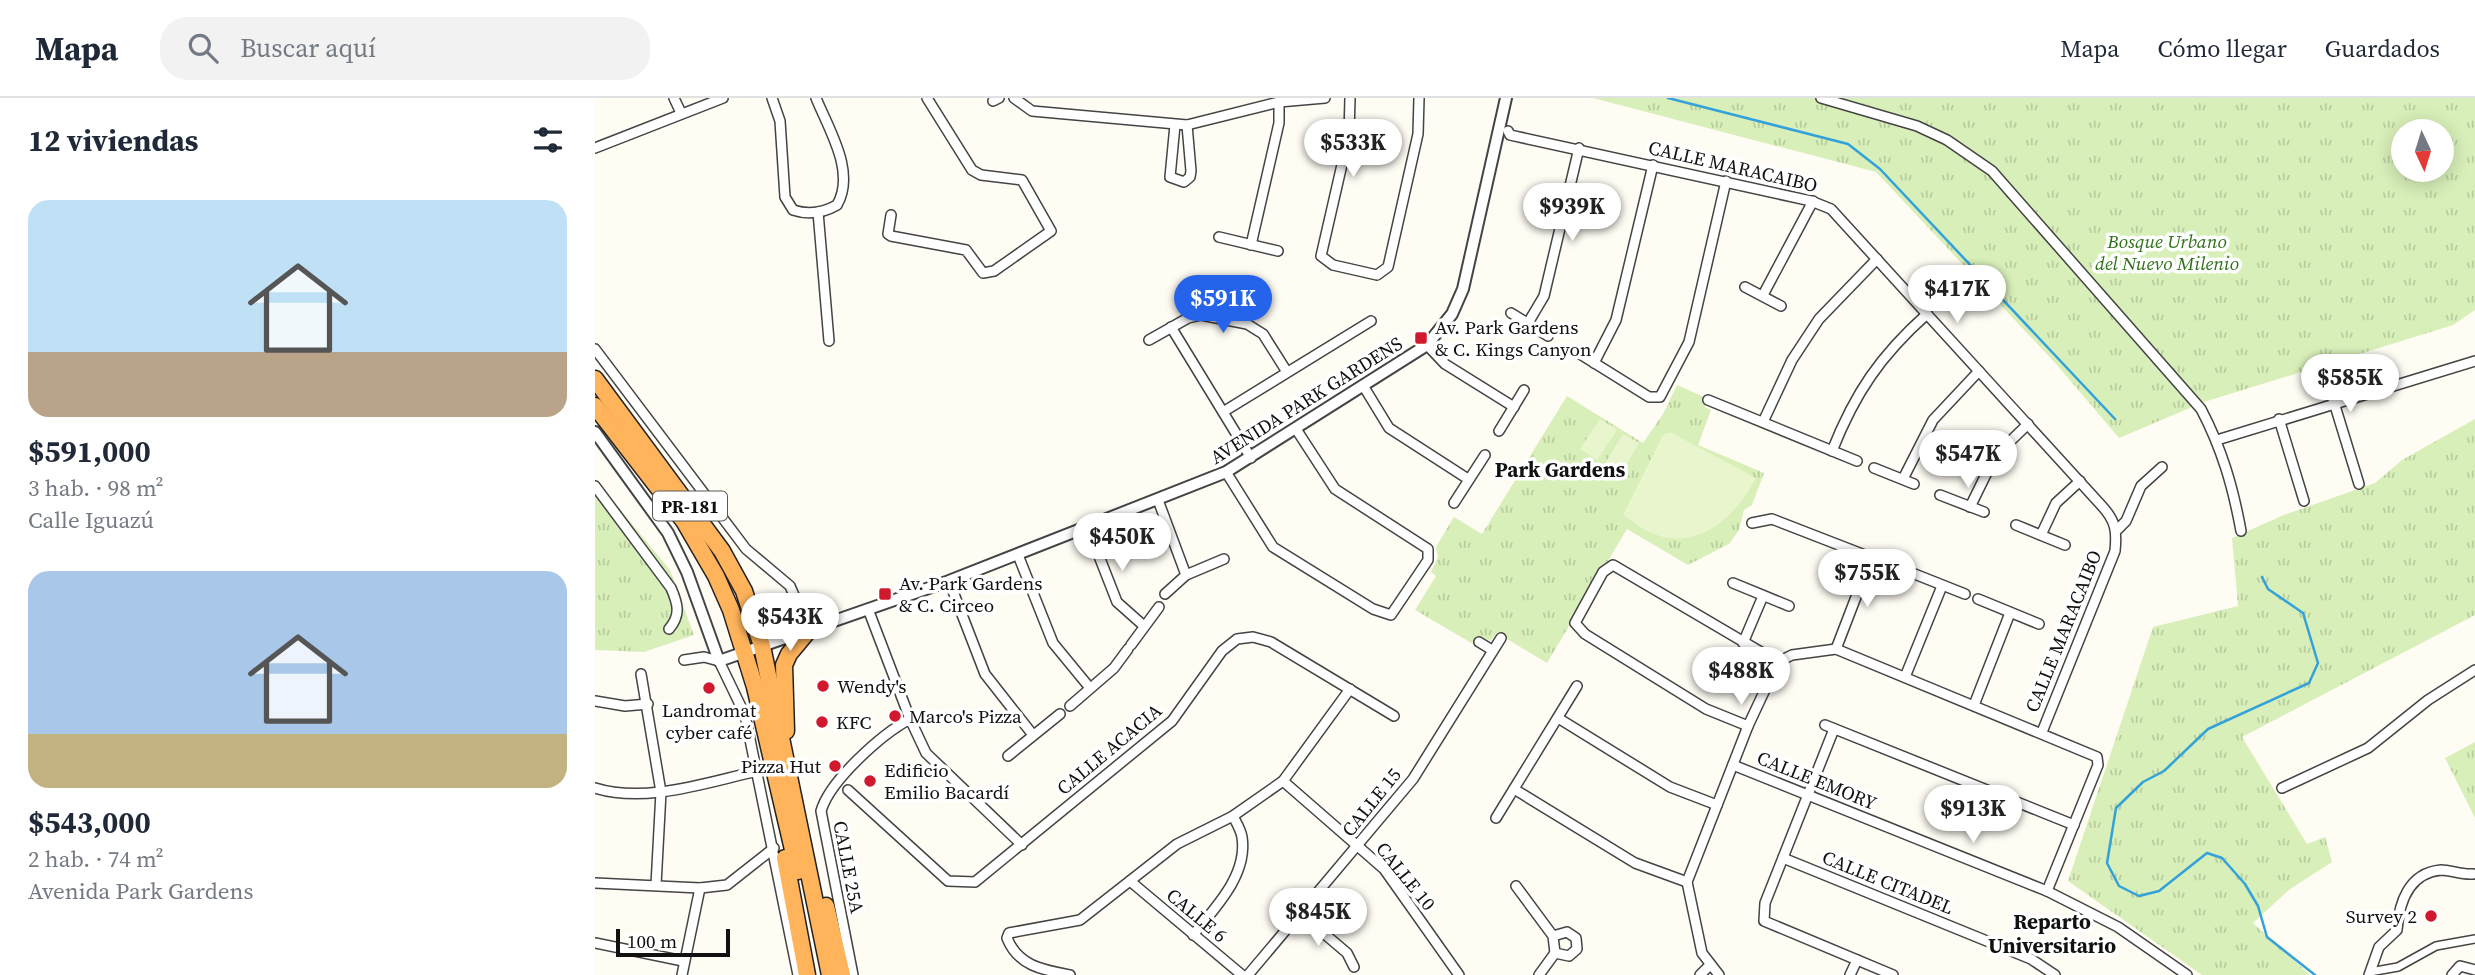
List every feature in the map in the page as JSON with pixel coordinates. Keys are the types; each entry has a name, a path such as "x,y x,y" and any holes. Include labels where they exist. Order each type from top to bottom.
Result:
{"highway":[{"name":"PR-181","path":"595,379 722,551 744,591 754,649 785,751 819,975"},
{"name":"PR-181","path":"595,406 684,522 754,649 755,687 812,917 830,975"},
{"path":"785,751 787,710 784,665 789,653 809,630"},
{"path":"755,687 758,729 807,975"},
{"path":"793,794 808,831 842,975"}],"street":[{"path":"674,98 681,113"},
{"path":"595,148 723,98"},
{"path":"772,98 780,121 788,204 803,213 818,212 837,205 843,194 845,173 816,98"},
{"path":"891,215 888,234 891,236 966,250 983,273 994,271 1051,231 1022,180 981,174 972,170 927,98"},
{"path":"1014,98 1033,111 1175,125 1187,125 1279,102 1325,98"},
{"path":"1350,98 1349,134 1321,256 1333,265 1377,275 1388,267 1418,134 1419,98"},
{"name":"AVENIDA PARK GARDENS","path":"719,662 949,581 1226,472 1427,345 1452,314 1463,289 1504,130 1506,98"},
{"path":"1821,98 1917,126 1947,140 1992,171 2200,409 2217,440 2231,476 2241,531"},
{"path":"1251,244 1279,123 1279,102"},
{"path":"1175,125 1170,177 1184,182 1190,177 1191,171 1187,125"},
{"name":"CALLE MARACAIBO","path":"1504,130 1813,201 1831,209 2080,481 2112,517 2117,530 2115,551 2042,732"},
{"path":"1528,323 1544,296 1579,148"},
{"path":"1594,363 1616,320 1653,165"},
{"path":"1580,354 1649,397 1660,397 1689,342 1726,181"},
{"path":"1763,295 1813,201"},
{"path":"818,212 829,341"},
{"path":"1219,237 1278,251"},
{"path":"1763,422 1791,360 1819,319 1877,259"},
{"path":"1745,287 1781,306"},
{"path":"1511,313 1548,336"},
{"path":"1832,451 1848,412 1868,376 1900,338 1927,314"},
{"path":"1149,340 1188,317 1201,315 1247,324 1263,334 1287,372"},
{"path":"1223,412 1371,321"},
{"path":"1171,327 1251,457"},
{"path":"1427,345 1445,364 1514,407"},
{"path":"595,349 746,549 790,586 809,630"},
{"path":"2217,440 2475,361"},
{"path":"1903,479 1933,419 1979,371"},
{"path":"2325,373 2359,484"},
{"path":"1364,387 1388,428 1468,479"},
{"path":"1499,431 1524,390"},
{"path":"1708,400 1857,461"},
{"path":"2279,419 2304,501"},
{"path":"1971,507 1994,456 2028,424"},
{"path":"1226,472 1273,547 1373,609 1391,615 1428,560 1428,549 1335,489 1296,429"},
{"path":"595,432 669,533 687,572 719,662 744,708 798,975"},
{"path":"1454,503 1485,455"},
{"path":"2117,530 2126,521 2141,486 2162,467"},
{"path":"1874,468 1914,484"},
{"path":"2041,535 2056,503 2080,481"},
{"path":"595,486 671,588 679,607 676,621 670,629"},
{"path":"1940,495 1984,512"},
{"path":"1158,500 1186,575"},
{"path":"1752,523 1772,519 1888,564"},
{"path":"2016,525 2065,545"},
{"path":"1088,528 1117,602 1145,626"},
{"path":"1018,555 1053,643 1090,688"},
{"path":"1836,649 1871,558"},
{"path":"1165,594 1186,575 1224,559"},
{"path":"1748,726 1706,709 1585,635 1575,623 1604,572 1613,565 1778,662"},
{"path":"1907,571 1965,594"},
{"path":"949,581 985,674 1033,735"},
{"path":"1733,583 1789,606"},
{"path":"1905,677 1942,586"},
{"path":"1743,643 1763,596"},
{"path":"1977,599 2039,624"},
{"path":"1070,706 1114,668 1159,607"},
{"path":"868,610 926,753 1022,845"},
{"path":"1974,705 2010,613"},
{"name":"CALLE ACACIA","path":"848,790 948,881 975,882 1172,721 1222,651 1237,639 1254,637 1271,642 1394,716"},
{"name":"CALLE 15","path":"1248,975 1413,779 1501,638"},
{"path":"1479,642 1492,650"},
{"path":"1719,975 1709,966 1702,953 1687,882 1748,726 1778,662 1792,655 1836,649 2097,757 2095,772 2047,891"},
{"path":"684,660 704,657 719,662"},
{"path":"2282,788 2368,748 2428,700 2475,670"},
{"path":"641,674 661,792 656,885"},
{"path":"1496,818 1577,686"},
{"path":"1070,975 1035,969 1009,945 1009,933 1080,920 1177,844 1233,816 1283,781 1350,689"},
{"path":"595,701 625,706 648,704"},
{"path":"1008,756 1059,714"},
{"path":"1558,718 1670,787 1717,805"},
{"name":"CALLE 25A","path":"853,975 821,811 827,796 840,780 891,730 910,719"},
{"path":"1893,975 1765,921 1765,903 1808,795 1830,727 2074,825"},
{"name":"CALLE EMORY","path":"1733,765 2047,891 2118,927 2173,971 2187,975"},
{"path":"595,788 610,793 661,792 758,771"},
{"name":"CALLE 10","path":"1283,781 1384,869 1459,975"},
{"path":"1514,789 1636,863 1687,882"},
{"path":"1193,935 1226,896 1238,868 1242,837 1233,816"},
{"path":"595,883 700,888 731,883 774,848"},
{"name":"CALLE CITADEL","path":"1783,858 2031,959 2055,975"},
{"path":"2369,973 2379,947 2397,930 2398,909 2412,883 2440,870 2473,874"},
{"name":"CALLE 6","path":"1130,881 1242,975"},
{"path":"1516,886 1553,936 1555,953 1539,975"},
{"path":"682,975 700,888"},
{"path":"1301,914 1347,953 1354,967"},
{"path":"1553,936 1567,932 1576,938 1577,949 1569,956 1555,953"},
{"path":"2369,973 2398,967 2436,946 2475,939"},
{"path":"595,943 683,961"},
{"path":"1850,975 1857,960"},
{"path":"1700,975 1709,966"},
{"path":"2452,975 2460,966 2475,970"}],"green space":[{"name":"Bosque Urbano del Nuevo Milenio","path":"1593,98 2475,98 2475,310 2453,325 2204,402 2119,438 2057,365 1876,172"},
{"path":"1677,385 1706,398 1705,407 1711,410 1698,445 1764,473 1752,505 1744,510 1739,530 1729,544 1688,565 1627,529 1547,663 1497,633 1490,641 1481,636 1475,645 1415,610 1436,576 1431,572 1438,557 1436,547 1454,517 1482,534 1567,396 1643,443 1663,414"},
{"path":"1600,419 1617,430 1597,460 1580,449"},
{"path":"2475,419 2475,615 2242,737 2307,844 2325,837 2332,862 2290,889 2253,923 2310,975 2202,975 2068,881 2153,627 2238,606 2232,538 2284,515 2375,483 2402,460"},
{"path":"1672,433 1756,478 1738,505 1714,527 1684,538 1668,538 1651,533 1623,515 1663,435"},
{"path":"1623,434 1639,443 1623,471 1606,462"},
{"path":"595,479 670,570 694,635 644,652 595,650"},
{"path":"2475,742 2475,818 2445,758"}],"waterway":[{"path":"1668,98 1848,144 1880,169 2115,419"},
{"path":"2262,577 2268,589 2303,613 2318,663 2309,683 2208,729 2164,771 2143,782 2116,808 2107,863 2119,886 2139,896 2159,891 2207,853 2222,858 2245,884 2258,906 2267,937 2315,975"}],"place":[{"name":"Av. Park Gardens & C. Kings Canyon","path":"1421,338"},
{"name":"Av. Park Gardens & C. Circeo","path":"885,594"},
{"name":"Wendy's","path":"823,686"},
{"name":"Landromat cyber café","path":"709,688"},
{"name":"Marco's Pizza","path":"895,716"},
{"name":"KFC","path":"822,722"},
{"name":"Pizza Hut","path":"835,766"},
{"name":"Edificio Emilio Bacardí","path":"870,781"},
{"name":"Survey 2","path":"2431,916"}],"district":[{"name":"Park Gardens","path":"1560,469"},
{"name":"Reparto Universitario","path":"2052,933"}]}
